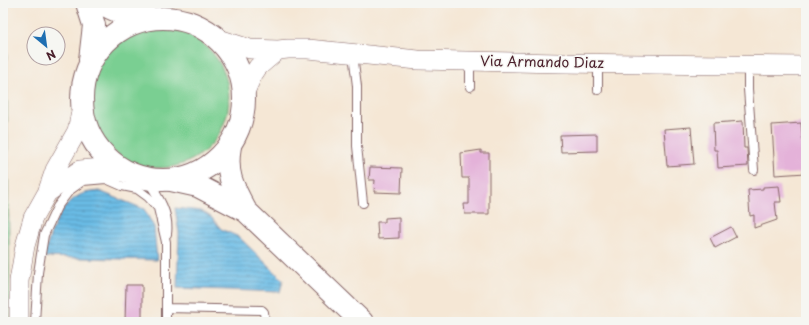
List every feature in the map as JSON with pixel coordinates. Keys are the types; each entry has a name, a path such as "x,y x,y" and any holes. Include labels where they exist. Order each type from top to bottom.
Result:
{"main road":[{"path":"87,3 94,26 92,47 83,86 82,107 89,134 105,156 137,176 171,180 198,186 246,211 362,322"},
{"path":"102,3 112,10 131,16 177,18 199,26 219,39 232,54 241,72 245,92 242,120 230,146 228,170 233,187 246,211"},
{"path":"88,66 104,43 126,26 153,18"},
{"path":"171,180 194,175 214,163 230,146"}],"street":[{"name":"Via Armando Diaz","path":"219,39 250,49 307,49 418,60 806,66"},
{"path":"245,92 258,67 278,50"},
{"path":"19,322 19,281 25,246 33,218 46,193 54,170 78,131 82,107"},
{"path":"46,193 80,170 102,168 137,176"}],"lane":[{"path":"353,53 357,86 357,146 363,203"},
{"path":"470,61 470,87"},
{"path":"598,63 598,90"},
{"path":"748,65 748,89 754,170"},
{"path":"137,176 164,208 168,226 166,242 166,322"},
{"path":"35,322 38,273 44,235 57,207 69,191 83,181 106,179 122,186 137,189 148,197 158,208 166,242"},
{"path":"166,308 262,310 264,312 265,322"}],"green space":[{"path":"3,3 6,3 10,322 3,322"},
{"path":"166,28 192,36 213,54 224,71 228,84 228,112 224,125 217,137 203,152 186,163 173,167 152,168 126,160 105,142 94,125 90,112 89,91 97,65 115,44 132,33 145,29"}],"water":[{"path":"99,191 144,209 154,227 157,260 44,257 55,223 65,208 71,201 80,195 88,192"},
{"path":"175,208 201,211 211,217 221,229 239,237 283,280 280,292 177,288 179,233"}],"building":[{"path":"743,121 744,148 747,148 748,166 718,168 717,150 714,150 713,123"},
{"path":"801,123 804,158 806,158 806,173 775,175 772,125"},
{"path":"691,127 694,164 667,166 664,129"},
{"path":"597,134 597,151 561,152 560,135"},
{"path":"481,150 481,153 489,153 489,214 465,214 464,204 469,204 469,178 462,178 461,153"},
{"path":"370,167 402,168 401,193 374,192 375,180 369,180"},
{"path":"779,186 781,202 775,202 777,220 754,228 754,215 750,216 748,190"},
{"path":"399,217 399,238 378,239 377,222 385,222 385,218"},
{"path":"731,227 736,237 715,248 710,238"},
{"path":"126,285 142,285 142,322 125,322"}]}
